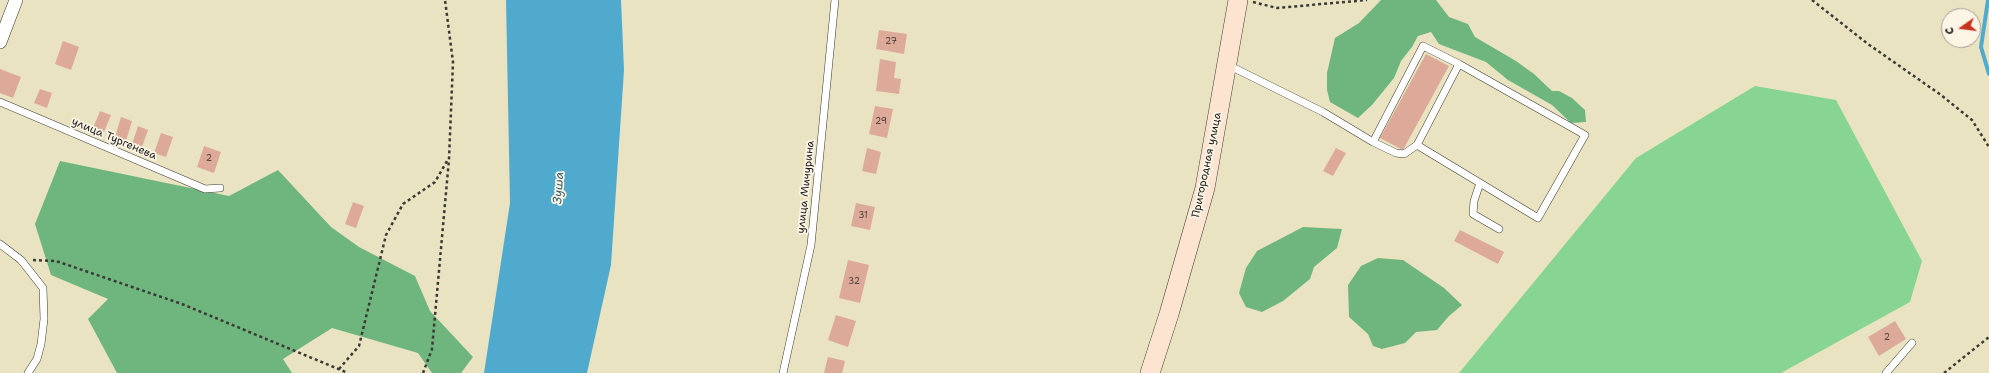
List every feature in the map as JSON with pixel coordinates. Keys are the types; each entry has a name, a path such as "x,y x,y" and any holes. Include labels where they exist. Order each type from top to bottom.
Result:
{"street":[{"path":"0,42 16,0"},
{"name":"Пригородная улица","path":"1150,373 1169,314 1205,188 1228,64 1244,1"}],"lane":[{"name":"улица Мичурина","path":"783,373 811,245 835,0"},
{"path":"1373,142 1423,46 1459,64 1585,135 1538,218 1417,145"},
{"path":"1228,64 1323,112 1373,142 1396,153 1404,154 1417,145 1459,64"},
{"name":"улица Тургенева","path":"0,102 205,189 220,188"},
{"path":"1480,182 1474,201 1473,214 1499,229"},
{"path":"0,244 21,260 43,288 44,319 41,344 37,359 28,373"},
{"path":"1886,373 1912,343"}],"path":[{"path":"423,373 432,349 449,159 453,62 445,0"},
{"path":"1244,1 1276,8 1367,0"},
{"path":"1812,0 1868,44 1941,95 1972,120 1989,148"},
{"path":"339,369 359,346 386,235 403,204 435,182 449,159"},
{"path":"21,260 56,261 175,301 348,373"},
{"path":"1944,373 1989,337"}],"green space":[{"path":"1381,0 1436,0 1449,17 1468,24 1475,37 1516,61 1534,74 1552,91 1559,91 1572,98 1585,110 1586,122 1571,123 1552,105 1508,80 1486,62 1439,44 1431,32 1418,36 1412,47 1401,61 1394,78 1372,105 1358,118 1330,102 1327,90 1327,73 1335,38 1359,23"},
{"path":"1755,86 1836,100 1922,261 1910,302 1781,373 1459,373 1636,158"},
{"path":"60,161 229,196 278,170 331,227 359,247 415,276 430,311 473,357 461,373 432,373 418,353 332,328 283,359 292,373 117,373 88,319 108,299 51,275 35,224"},
{"path":"1303,227 1342,229 1337,248 1314,267 1310,279 1283,301 1262,312 1246,307 1239,293 1246,268 1257,251"},
{"path":"1378,258 1403,260 1444,288 1462,305 1449,316 1437,330 1416,332 1405,343 1382,349 1373,346 1368,334 1349,317 1348,285 1361,266"}],"water":[{"name":"Зуша","path":"506,0 621,0 624,70 611,265 587,373 484,373 510,203"}],"building":[{"path":"879,30 907,34 904,54 876,49"},
{"path":"63,41 79,47 71,70 55,64"},
{"path":"1426,54 1449,66 1403,150 1380,138"},
{"path":"880,59 896,62 894,78 901,79 899,94 876,91"},
{"path":"0,69 21,77 13,98 0,93"},
{"path":"40,89 52,93 47,108 34,103"},
{"path":"875,106 893,109 887,138 869,134"},
{"path":"100,111 111,115 104,132 93,128"},
{"path":"121,117 132,121 126,141 115,137"},
{"path":"138,126 148,130 142,147 132,144"},
{"path":"161,133 173,137 166,157 154,153"},
{"path":"204,146 221,152 214,173 197,167"},
{"path":"867,148 881,152 876,174 862,171"},
{"path":"1336,148 1346,153 1333,176 1323,171"},
{"path":"353,202 364,206 356,228 345,224"},
{"path":"856,203 875,207 870,230 851,226"},
{"path":"1460,230 1504,252 1498,264 1454,241"},
{"path":"848,260 869,265 860,303 839,298"},
{"path":"836,315 856,321 848,347 828,340"},
{"path":"1895,321 1906,339 1879,356 1868,337"},
{"path":"828,357 845,361 842,373 824,373"}],"waterway":[{"path":"1988,0 1981,47 1989,74"}]}
